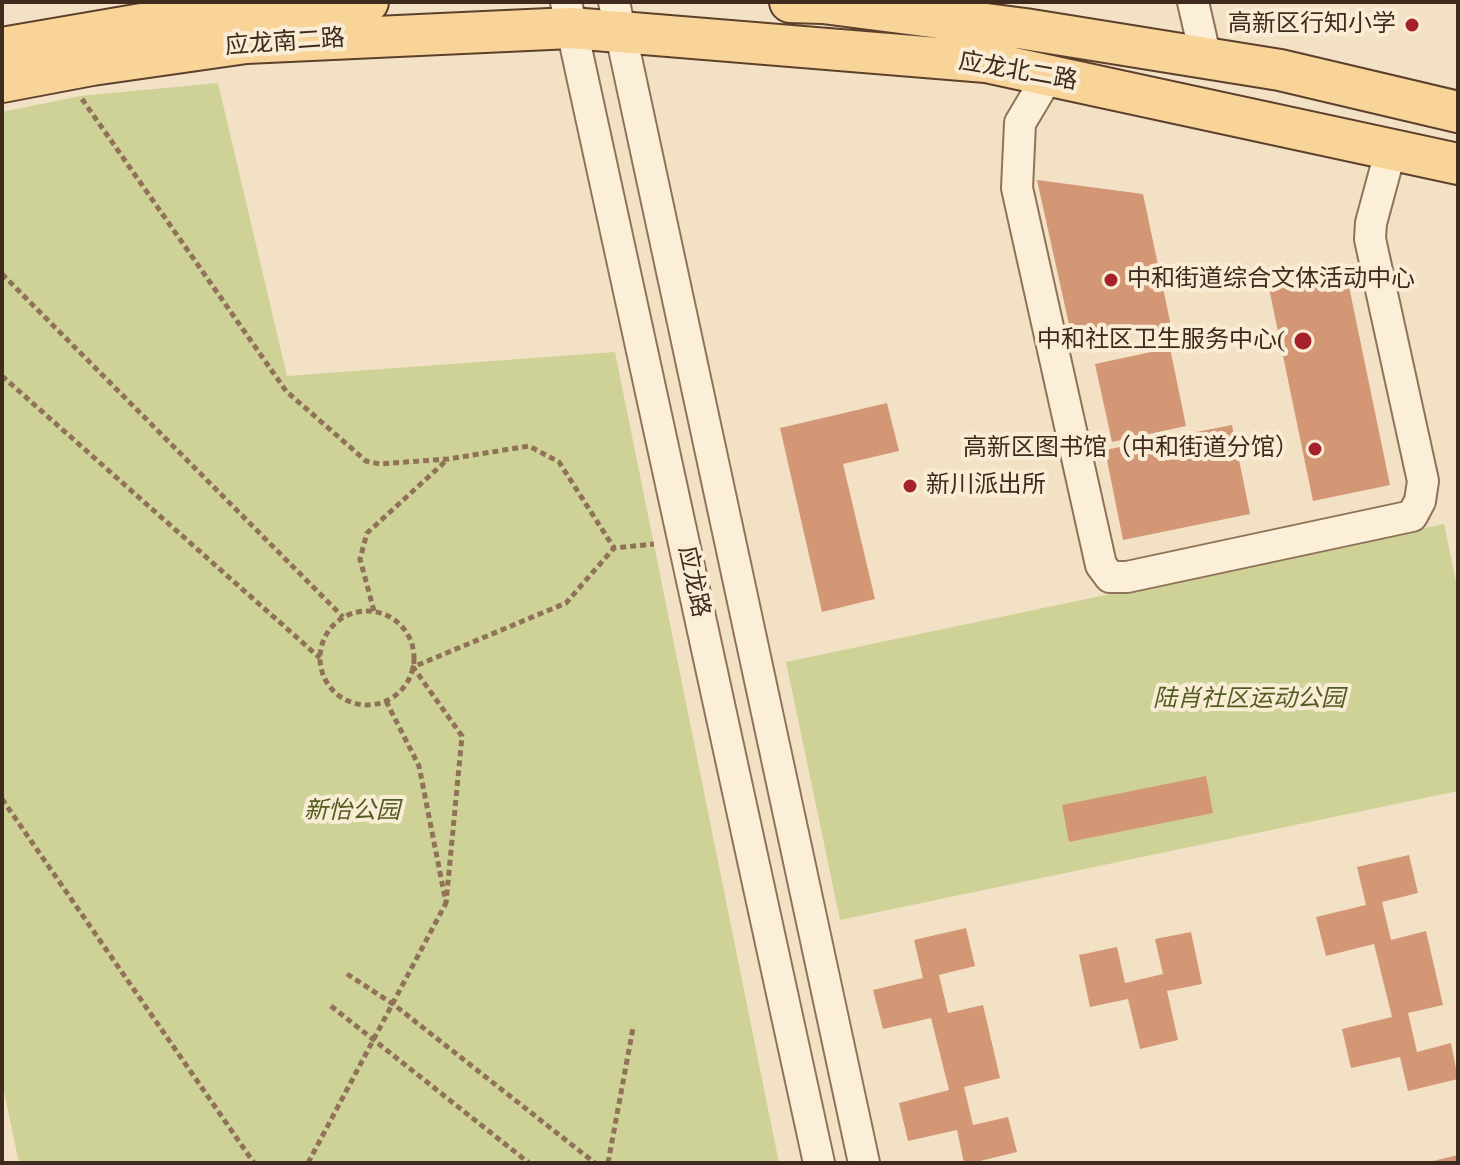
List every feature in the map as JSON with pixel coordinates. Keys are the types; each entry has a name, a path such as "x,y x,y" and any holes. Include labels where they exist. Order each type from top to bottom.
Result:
{"main road":[{"name":"应龙南二路","path":"2,48 194,15 368,2"},
{"name":"应龙北二路","path":"790,2 823,3 1025,29 1280,70 1458,112"},
{"name":"应龙南二路","path":"2,82 92,65 246,43 568,15"},
{"name":"应龙北二路","path":"568,15 617,17 986,62 1458,164"}],"street":[{"path":"1193,2 1206,59"},
{"name":"应龙路","path":"568,15 819,1163"},
{"name":"应龙路","path":"617,17 864,1163"},
{"path":"1048,76 1020,123 1017,188 1101,565 1110,577 1127,577 1412,516 1420,501 1423,481 1370,239 1371,223 1391,149"}],"path":[{"path":"80,96 286,391 366,461 380,464 448,459 529,446 559,462 614,548"},
{"path":"2,274 343,617"},
{"path":"2,376 320,658"},
{"path":"375,611 360,559 367,533 448,459"},
{"path":"413,667 566,603 614,548 654,544"},
{"path":"358,611 375,611 389,616 409,637 413,667 399,692 386,701 357,704 331,688 323,674 320,658 323,642 331,628 343,617 358,611"},
{"path":"308,1163 446,903 462,736 413,667"},
{"path":"386,701 419,766 446,903"},
{"path":"2,799 254,1163"},
{"path":"347,974 393,1004 595,1163"},
{"path":"331,1006 529,1163"},
{"path":"608,1163 633,1028"}],"green space":[{"name":"新怡公园","path":"218,83 287,376 615,352 779,1163 19,1163 2,1082 2,112 80,96"},
{"name":"陆肖社区运动公园","path":"1444,524 1458,591 1458,791 840,920 786,662"}],"building":[{"path":"1037,180 1143,194 1171,326 1074,347"},
{"path":"1346,272 1390,485 1313,501 1269,288"},
{"path":"1170,348 1186,426 1112,442 1095,364"},
{"path":"887,403 899,451 843,464 875,599 822,612 780,428"},
{"path":"1232,425 1250,514 1123,540 1105,450"},
{"path":"1206,776 1213,813 1069,842 1062,805"},
{"path":"1409,855 1418,893 1382,902 1391,940 1426,931 1443,1005 1408,1013 1417,1052 1451,1043 1458,1079 1408,1091 1400,1057 1351,1068 1342,1029 1392,1017 1374,944 1326,956 1316,917 1366,905 1357,867"},
{"path":"966,928 975,966 939,975 948,1013 983,1005 1000,1078 964,1087 973,1125 1008,1117 1017,1152 972,1163 964,1163 957,1130 908,1141 899,1103 949,1090 931,1018 883,1029 873,990 923,978 914,940"},
{"path":"1191,932 1202,984 1167,991 1178,1040 1140,1049 1128,999 1090,1007 1079,955 1117,947 1125,983 1163,974 1155,939"},
{"path":"1458,1155 1458,1163 1429,1163 1429,1162"}],"place":[{"name":"高新区行知小学","path":"1412,25"},
{"name":"中和街道综合文体活动中心","path":"1111,280"},
{"name":"中和社区卫生服务中心(","path":"1303,341"},
{"name":"高新区图书馆（中和街道分馆）","path":"1315,449"},
{"name":"新川派出所","path":"910,486"}]}
